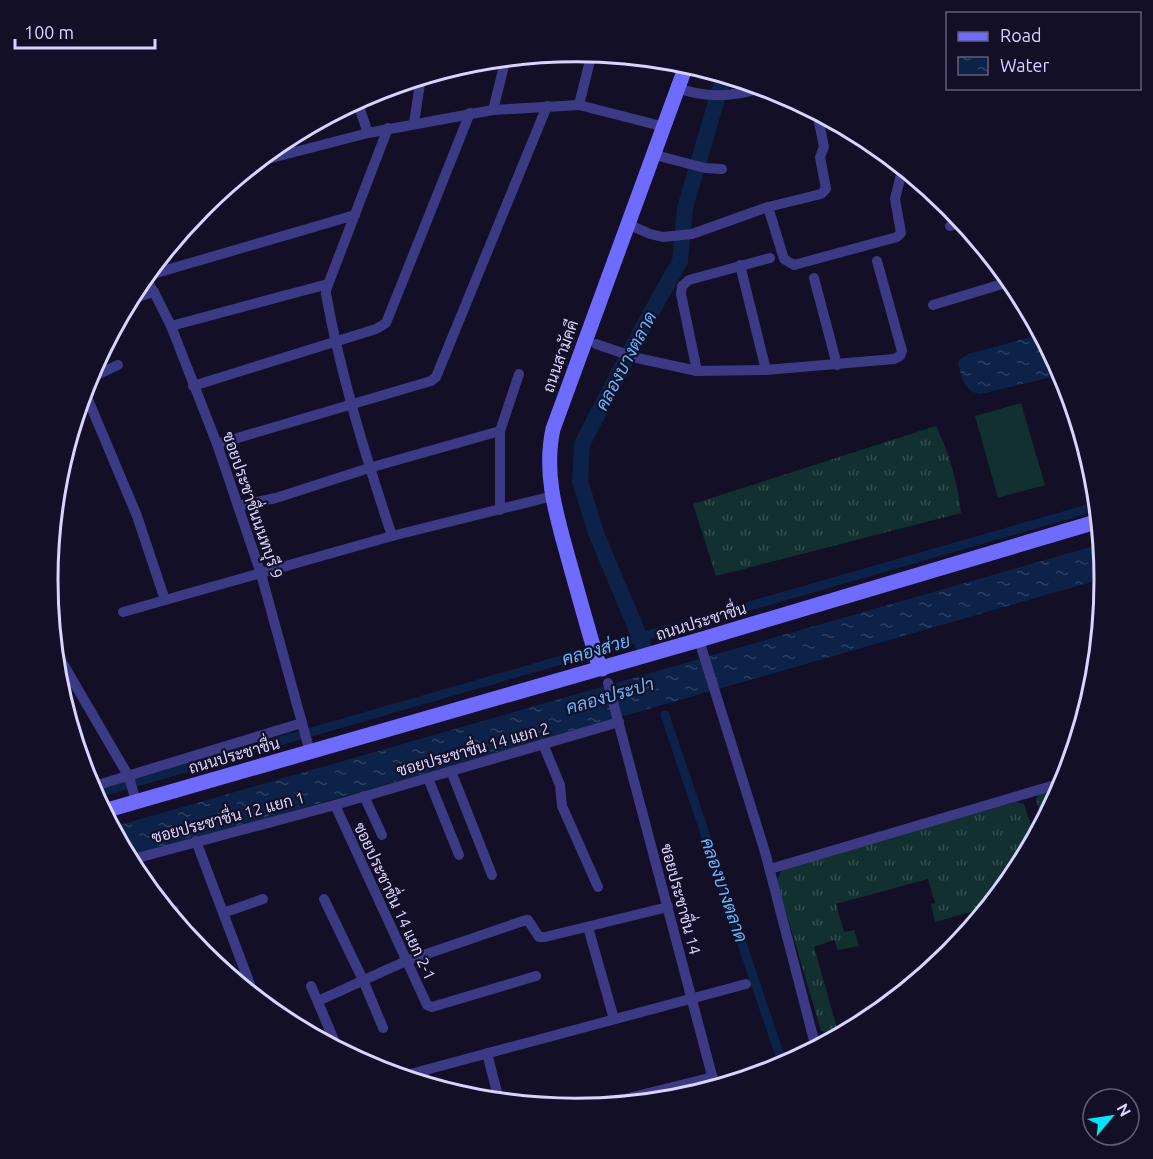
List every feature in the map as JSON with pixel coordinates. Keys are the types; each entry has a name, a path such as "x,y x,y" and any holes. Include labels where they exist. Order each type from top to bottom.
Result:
{"main road":[{"name":"ถนนสามัคคี","path":"602,670 553,496 548,460 553,429 684,72"},
{"name":"ถนนประชาชื่น","path":"111,808 135,797 308,747 701,646 1091,524"}],"street":[{"path":"579,105 589,62"},
{"path":"493,110 504,67"},
{"path":"414,123 420,86"},
{"path":"678,88 696,95 711,96 747,91"},
{"path":"289,149 470,113 547,106 579,105 665,127"},
{"path":"217,444 350,403 432,381 436,377 547,106"},
{"path":"360,109 368,133"},
{"path":"193,386 376,329 386,323 470,113"},
{"path":"628,224 663,237 692,234 768,207 821,194 826,189 820,157 824,147 820,122"},
{"path":"388,128 326,294 334,341 350,403 392,536"},
{"path":"655,155 705,168 722,169"},
{"path":"768,207 784,259 794,265 897,237 901,233 896,199 901,176"},
{"path":"161,271 355,215"},
{"path":"950,226 954,225"},
{"path":"697,371 681,294 682,286 689,280 770,258"},
{"path":"596,344 637,358 697,371 766,370 894,359 900,356 902,351 877,261"},
{"path":"740,265 766,370"},
{"path":"814,278 837,365"},
{"path":"171,326 328,284"},
{"path":"933,305 1002,285"},
{"name":"ซอยประชาชื่นนนทบุรี 9","path":"150,286 171,326 217,444 261,574 308,747"},
{"path":"144,295 154,292"},
{"path":"102,373 118,365"},
{"path":"500,510 500,431 519,374"},
{"path":"90,403 137,516 165,600"},
{"path":"238,506 276,498 369,468 500,431"},
{"path":"123,612 392,536 553,496"},
{"path":"701,646 770,869 814,1040"},
{"path":"66,670 128,776 135,797"},
{"name":"ซอยประชาชื่น 14","path":"602,670 619,721 713,1079"},
{"name":"ซอยประชาชื่น 14 แยก 2","path":"335,805 619,721"},
{"path":"101,784 302,725"},
{"path":"543,744 560,785 562,806 598,887"},
{"path":"451,771 492,875"},
{"path":"428,778 459,855"},
{"path":"770,869 1051,786"},
{"path":"364,796 382,835"},
{"name":"ซอยประชาชื่น 12 แยก 1","path":"140,857 335,805"},
{"name":"ซอยประชาชื่น 14 แยก 2-1","path":"335,805 427,1005 432,1006 536,975"},
{"path":"196,841 248,980"},
{"path":"223,913 263,899"},
{"path":"324,899 363,980 382,1028"},
{"path":"318,1001 406,961 523,921 528,920 532,924 539,937 668,907"},
{"path":"588,927 614,1019"},
{"path":"418,1072 746,984"},
{"path":"311,986 332,1036"},
{"path":"487,1053 497,1091"}],"green space":[{"path":"1021,403 1045,485 998,498 975,416"},
{"path":"936,426 952,468 961,513 716,576 693,504"},
{"path":"1049,791 1040,811 1036,799 1039,794"},
{"path":"1015,802 1024,804 1031,827 1007,867 974,911 935,922 931,904 935,903 928,879 836,904 844,932 854,930 859,946 838,950 834,940 814,947 837,1027 828,1032 821,1031 777,881 780,872 792,866"}],"water":[{"path":"1034,336 1053,376 981,394 975,393 967,387 958,363 960,359 969,354"},
{"name":"คลองประปา","path":"1093,546 1094,581 139,855 121,825"}],"waterway":[{"name":"คลองบางตลาด","path":"643,645 596,533 580,481 582,444 680,261 685,208 722,82"},
{"name":"คลองส่วย","path":"104,791 1089,508"},
{"name":"คลองบางตลาด","path":"665,715 780,1056"}]}
